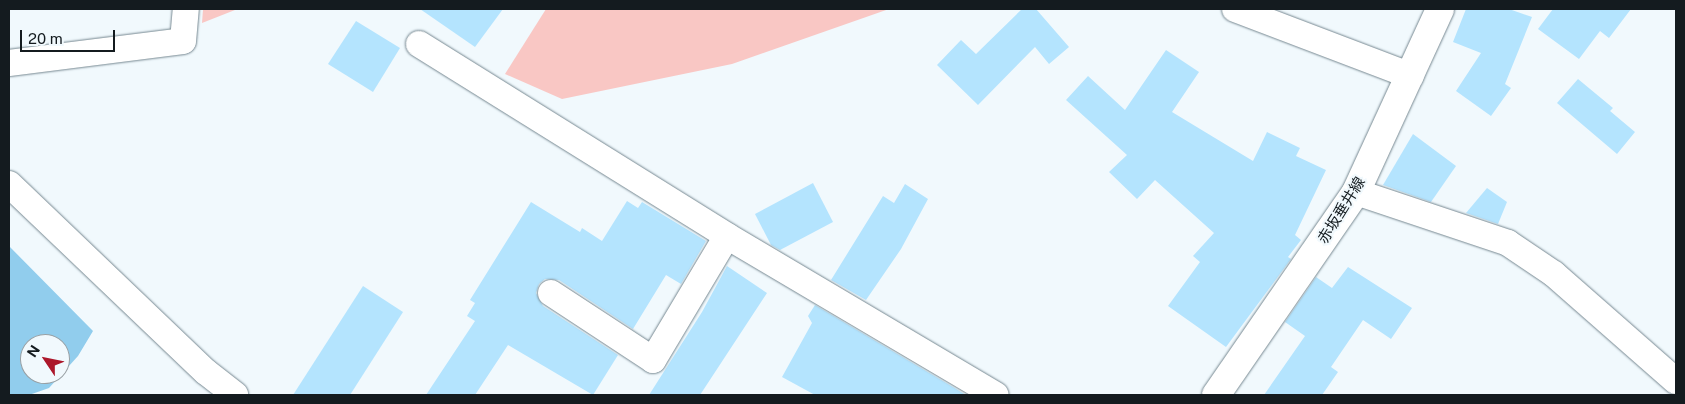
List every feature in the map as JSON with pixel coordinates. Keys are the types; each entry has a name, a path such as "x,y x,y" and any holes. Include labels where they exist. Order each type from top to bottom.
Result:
{"main road":[{"name":"赤坂垂井線","path":"1216,395 1356,192 1411,76 1440,9"}],"street":[{"path":"9,63 182,41 186,9"},
{"path":"1236,9 1411,76"},
{"path":"419,44 728,236 996,395"},
{"path":"9,184 206,372 234,395"},
{"path":"1356,192 1508,243 1554,274 1676,381"},
{"path":"551,293 653,360 728,236"}],"shaded area":[{"path":"203,9 235,9 235,10 202,23"},
{"path":"546,9 889,9 732,64 562,99 505,74"}],"water":[{"path":"9,246 93,331 78,356 70,365 70,334 20,334 20,384 53,384 49,388 29,395 9,395"}],"building":[{"path":"420,9 503,9 475,47"},
{"path":"1022,9 1036,9 1069,47 1049,64 1035,47 978,105 937,65 961,40 976,54"},
{"path":"1466,9 1509,9 1532,17 1505,84 1511,88 1491,116 1456,91 1481,53 1453,42"},
{"path":"1553,9 1631,9 1609,38 1600,31 1579,59 1538,29"},
{"path":"356,21 400,48 373,92 328,64"},
{"path":"1166,50 1199,72 1172,112 1253,161 1267,132 1300,148 1296,156 1326,170 1295,235 1301,240 1288,257 1291,259 1226,347 1168,306 1200,262 1193,256 1214,233 1155,180 1137,199 1109,172 1127,155 1066,100 1088,76 1125,110"},
{"path":"1578,79 1613,108 1610,111 1635,132 1617,154 1557,103"},
{"path":"1413,134 1456,166 1431,202 1383,185"},
{"path":"813,183 833,222 780,250 771,245 755,214"},
{"path":"905,184 928,199 901,249 866,300 831,280 883,196 894,203"},
{"path":"1487,188 1507,202 1498,224 1466,213"},
{"path":"627,201 638,208 642,202 706,241 681,284 666,275 633,329 559,280 545,279 539,284 536,293 543,306 618,355 593,395 508,345 475,395 426,395 475,321 467,316 475,303 470,300 531,202 580,232 582,228 602,241"},
{"path":"727,266 767,293 700,395 649,395 702,312"},
{"path":"1348,267 1412,308 1391,339 1363,320 1331,367 1338,372 1322,395 1264,395 1305,336 1285,322 1316,277 1332,288"},
{"path":"363,286 403,312 350,395 293,395"},
{"path":"815,305 966,395 815,395 782,377 812,323 808,316"}]}
